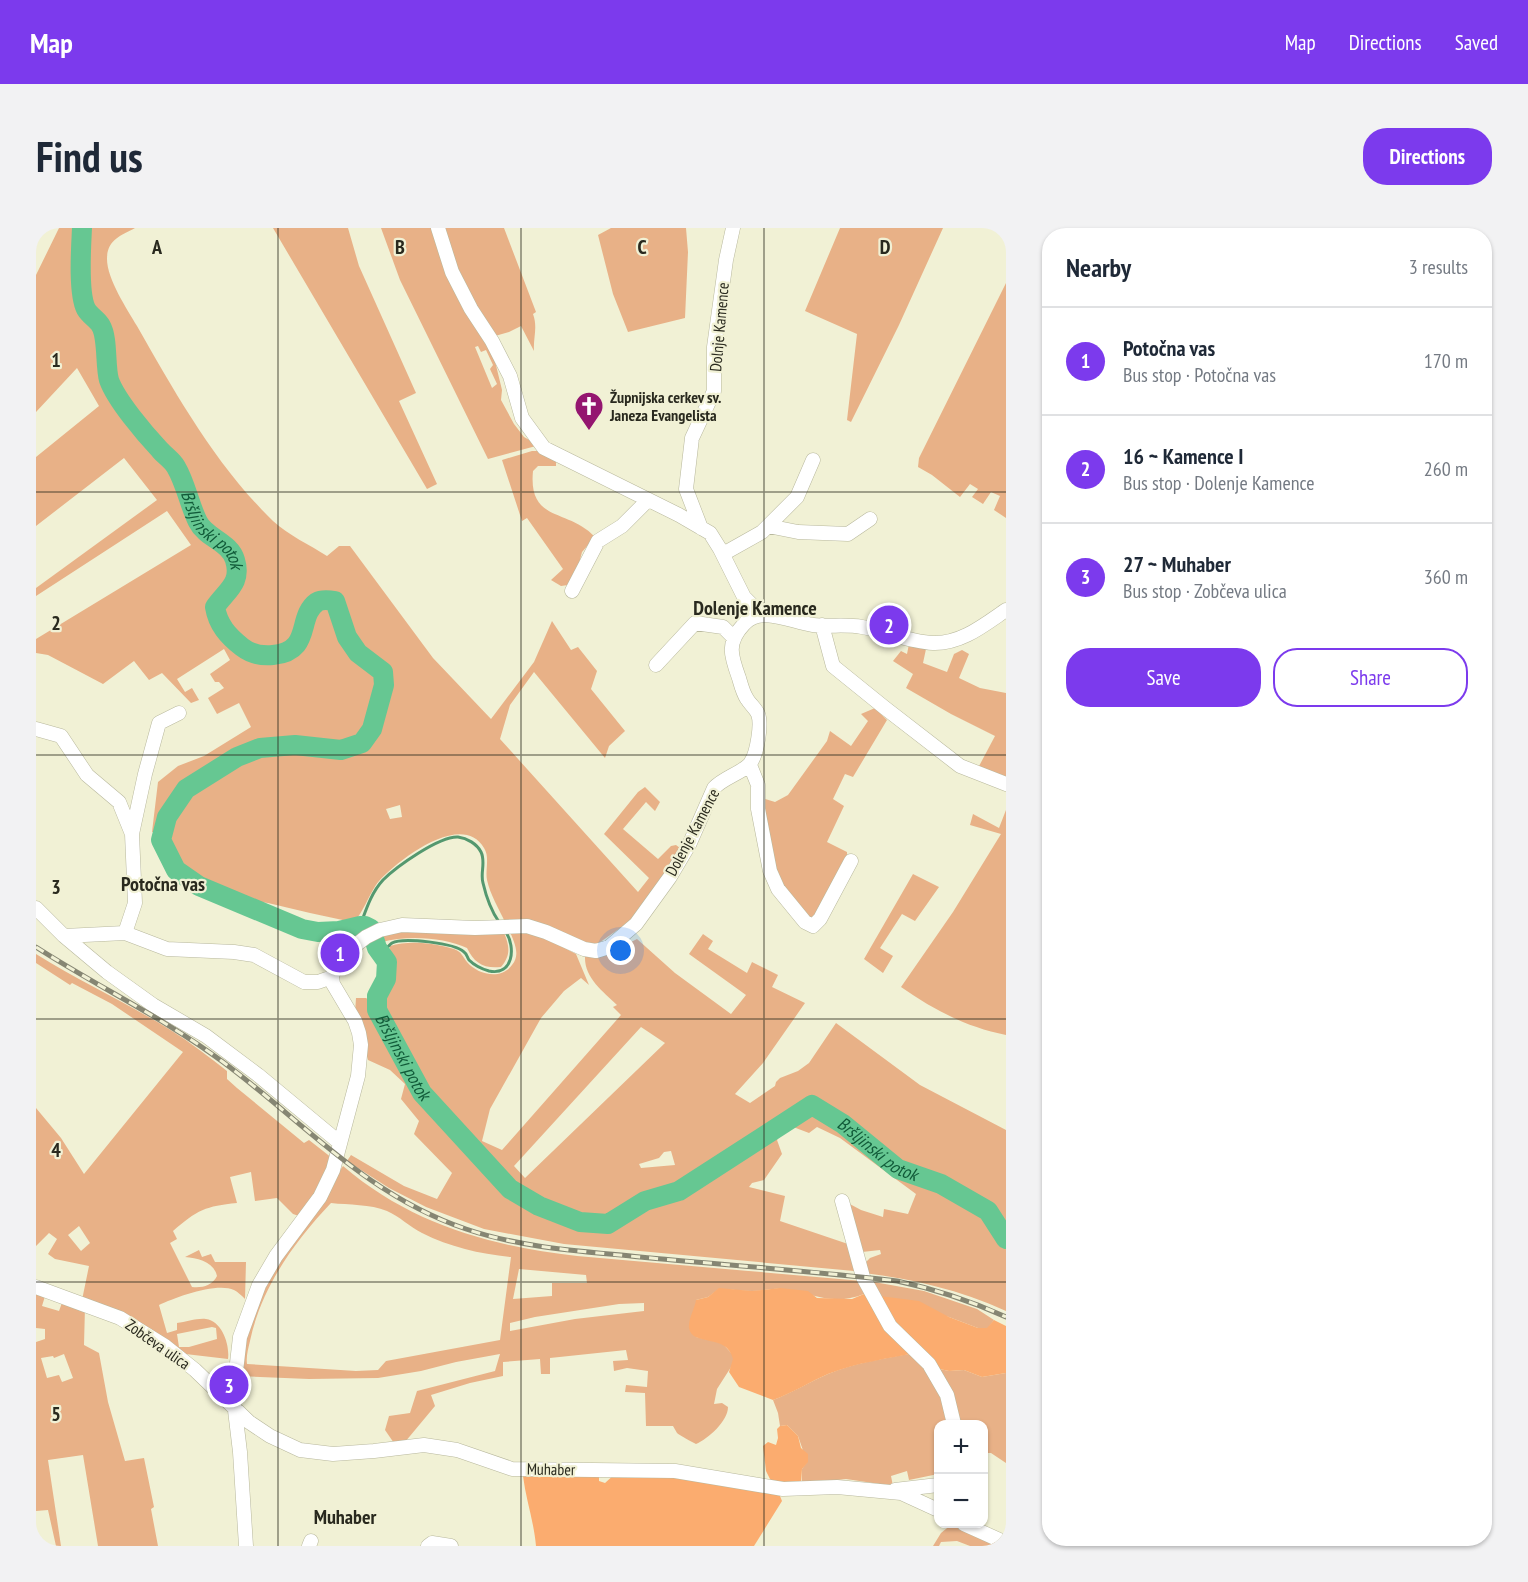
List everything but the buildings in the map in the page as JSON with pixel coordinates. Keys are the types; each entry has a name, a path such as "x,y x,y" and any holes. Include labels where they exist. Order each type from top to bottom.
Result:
{"street":[{"path":"438,228 453,272 471,309 492,341 510,376 522,418 544,448 710,533 744,597 755,608 767,615 814,626 861,626 912,640 934,643 970,634 1006,610"},
{"name":"Dolnje Kamence","path":"700,528 686,489 692,438 714,391 714,347 726,260 733,228"},
{"path":"723,554 762,532 797,498 813,460"},
{"path":"572,591 598,541 622,525 648,500"},
{"path":"768,526 798,532 848,534 870,519"},
{"path":"744,597 745,622"},
{"path":"767,615 757,616 745,622 734,638 730,651 746,698 758,714 756,752 750,765 758,785 758,809 770,871 778,889 805,922 813,926 820,919 851,861"},
{"path":"656,665 695,623 723,627 734,638"},
{"path":"822,625 833,666 960,766 1006,784"},
{"path":"124,933 135,903 132,834 145,774 159,723 179,713"},
{"path":"36,729 61,735 87,775 119,802 132,834"},
{"name":"Dolenje Kamence","path":"332,977 336,964 342,956 366,937 380,930 402,925 475,928 527,926 585,950 596,951 609,947 636,924 669,877 689,845 714,788 720,781 750,765"},
{"path":"36,908 64,936 107,972 153,1005 214,1042 340,1143"},
{"path":"64,936 124,933 166,949 254,955 304,982 318,982 332,977 338,996 354,1021 361,1045 358,1076 333,1170 320,1197 276,1256 260,1285 240,1337 235,1380 235,1407 246,1546"},
{"path":"842,1201 863,1277 890,1326 929,1364 947,1395 953,1420"},
{"name":"Zobčeva ulica","path":"36,1287 120,1318 165,1347 195,1370 235,1407"},
{"name":"Muhaber","path":"235,1407 249,1422 270,1437 300,1450 333,1454 424,1445 457,1450 512,1469 675,1471 783,1489 837,1487 901,1493 934,1508"},
{"name":"Muhaber","path":"884,1492 934,1486"},
{"path":"973,1528 1006,1543"},
{"path":"428,1546 432,1543 450,1546"}],"shaded area":[{"path":"59,228 135,228 115,239 109,247 107,259 110,276 166,377 215,453 253,500 285,531 327,556 339,546 350,546 433,658 491,719 534,662 552,621 571,650 578,647 597,671 591,689 625,731 609,746 605,758 534,672 510,705 500,739 638,892 649,878 604,834 638,792 645,787 660,802 655,811 646,802 623,829 658,859 671,846 676,845 680,848 642,908 626,924 592,946 505,922 488,885 487,855 484,848 474,838 461,834 446,836 430,843 400,862 379,881 359,916 352,922 233,896 184,872 179,867 168,844 166,830 171,816 183,801 217,774 251,756 264,752 286,750 340,753 362,746 374,732 386,697 385,669 355,642 337,597 325,597 315,601 302,620 296,639 284,648 257,651 246,647 239,641 220,619 220,608 240,580 237,557 227,542 201,520 182,469 123,397 119,401 151,447 172,468 195,525 203,536 216,542 227,554 232,565 234,575 230,584 211,605 211,621 231,648 249,657 279,660 299,650 307,637 312,612 321,604 332,605 337,626 346,646 375,671 380,684 374,709 360,740 340,748 282,742 259,743 234,753 192,779 177,792 163,812 158,832 152,832 158,782 178,766 204,756 251,727 239,703 217,714 208,698 224,688 219,682 215,682 210,674 230,660 224,649 177,679 185,692 192,688 199,700 191,703 162,673 149,680 134,661 103,684 48,655 36,653 36,639 191,545 167,511 36,596 36,588 157,500 124,458 36,526 36,457 99,406 77,368 36,412 36,275","holes":["400,805 402,817 390,819 386,809"]},
{"path":"273,228 348,228 359,266 416,393 399,401 437,484 427,489"},
{"path":"381,228 433,228 494,357 502,390 501,400 514,424 524,437 537,442 536,446 488,459 400,280","holes":["478,346 481,352 486,350 493,365 490,369 497,384 492,388 475,347"]},
{"path":"442,228 504,228 536,312 533,314 534,351 521,326 495,336 486,325 470,299"},
{"path":"611,228 686,228 688,252 685,318 628,332 613,294 598,235"},
{"path":"840,228 943,228 899,325 851,422 847,420 857,334 805,311"},
{"path":"1006,283 1006,518 994,510 1000,496 991,492 983,504 972,497 978,489 970,484 960,497 918,467 919,458"},
{"path":"532,451 548,451 556,458 556,466 538,466 533,471 533,488 537,499 552,513 584,528 595,537 582,552 575,579 568,585 561,586 551,580 563,569 527,518 522,521 502,460"},
{"path":"909,644 926,649 923,663 947,672 954,654 962,650 969,654 959,678 980,688 1006,693 1006,780 978,768 995,736 906,688 913,674 893,661 901,651 907,654"},
{"path":"875,708 887,720 853,777 845,774 833,799 844,806 827,842 847,852 847,859 817,918 808,921 771,869 762,798 775,802 788,795 827,741 830,731 851,746 868,721 861,714"},
{"path":"1006,810 1006,1035 991,1032 951,1017 901,987 953,912 1001,834 970,825 973,814 999,828"},
{"path":"913,874 939,887 915,921 902,914 880,948 893,956 883,973 864,959"},
{"path":"386,930 503,930 508,945 508,954 501,967 490,967 476,961 467,948 448,941 414,938 382,942 376,934"},
{"path":"509,930 540,935 576,954 589,985 581,978 564,991 541,1018 490,1109 482,1141 502,1150 621,1015 613,1007 617,1005 591,977 585,956 623,939 631,942 637,939 675,973 731,1014 746,995 689,954 703,934 713,941 708,949 747,973 752,962 778,975 772,987 805,1003 763,1063 735,1094 750,1103 775,1086 780,1078 798,1071 809,1063 836,1023 920,1085 1006,1130 1006,1311 936,1286 864,1273 863,1265 870,1258 881,1254 880,1250 862,1252 846,1202 883,1217 884,1209 908,1214 916,1194 840,1138 817,1127 809,1133 788,1125 777,1140 782,1154 764,1180 752,1183 749,1187 785,1196 780,1221 851,1245 857,1270 854,1271 564,1244 484,1229 426,1207 389,1188 347,1161 351,1155 404,1186 437,1199 452,1173 414,1134 419,1121 401,1099 405,1084 390,1070 368,1060 355,1013 356,998 366,998 374,1003 385,998 391,985 395,963 389,951 390,946 397,944 414,943 447,947 459,951 467,962 483,973 502,973 512,965 516,957 516,948","holes":["641,1027 665,1043 525,1178 514,1166","671,1151 675,1165 641,1168 639,1164 659,1158 664,1152"]},
{"path":"36,954 179,1036 227,1071 227,1079 304,1143 309,1140 332,1158 315,1192 299,1216 293,1214 277,1198 255,1201 251,1172 230,1177 237,1203 202,1210 173,1231 177,1239 170,1243 192,1287 206,1286 217,1276 209,1264 185,1257 199,1250 202,1257 211,1254 215,1262 246,1262 245,1299 234,1290 218,1288 186,1295 159,1305 167,1333 177,1330 177,1323 206,1319 216,1324 224,1334 228,1347 228,1359 177,1353 82,1300 89,1266 55,1259 48,1254 57,1239 49,1233 36,1246 36,1108 61,1138 84,1174 183,1052 112,1004 72,983 70,985 36,963","holes":["79,1226 90,1243 81,1251 68,1235","216,1328 217,1339 189,1347 179,1347 177,1334"]},
{"path":"343,1166 396,1203 424,1217 453,1229 513,1246 577,1256 874,1282 924,1291 977,1309 994,1320 988,1328 978,1328 949,1317 864,1294 852,1298 831,1299 781,1289 752,1291 719,1289 708,1297 696,1300 696,1337 722,1343 733,1355 733,1364 717,1389 714,1404 722,1403 728,1407 725,1418 716,1429 696,1444 678,1434 673,1426 646,1426 645,1393 625,1392 626,1385 647,1387 648,1371 627,1368 614,1371 613,1361 628,1360 626,1350 550,1358 550,1374 541,1374 540,1359 503,1362 503,1376 431,1395 435,1406 405,1442 396,1446 385,1430 389,1416 410,1413 417,1391 495,1371 500,1354 378,1378 309,1379 239,1376 240,1357 264,1283","holes":["331,1203 359,1205 391,1213 418,1231 454,1246 511,1257 500,1340 386,1361 378,1370 356,1371 247,1364 255,1321 262,1303 281,1267 304,1234","519,1269 586,1275 587,1283 552,1283 552,1296 513,1299","644,1303 644,1311 575,1319 510,1331 510,1323 619,1304"]},
{"path":"719,1288 752,1291 780,1288 808,1291 817,1298 852,1299 864,1294 919,1301 949,1317 978,1328 987,1328 994,1320 1006,1326 1006,1373 982,1377 964,1370 949,1371 935,1368 919,1352 839,1370 773,1400 739,1387 729,1372 733,1359 730,1351 717,1343 696,1337 689,1328 696,1300 708,1297"},
{"path":"36,1291 46,1293 42,1306 59,1311 63,1300 85,1307 84,1345 99,1353 108,1402 125,1461 144,1458 154,1507 151,1509 158,1546 98,1546 83,1455 48,1460 61,1546 56,1546 48,1510 36,1511 36,1342 45,1339 45,1329 36,1328","holes":["64,1354 73,1378 62,1382 59,1375 47,1378 41,1358 53,1356 54,1358"]},
{"path":"909,1354 933,1373 950,1420 934,1420 934,1475 909,1480 907,1471 891,1476 893,1486 846,1479 802,1484 802,1469 807,1462 798,1436 787,1425 780,1426 773,1400 838,1370"},
{"path":"935,1368 949,1371 964,1370 982,1377 1006,1373 1006,1463 988,1453 988,1420 954,1420"},
{"path":"787,1425 798,1436 801,1448 808,1454 808,1462 802,1469 801,1484 772,1483 766,1471 763,1446 768,1442 776,1445 777,1429"},
{"path":"616,1473 673,1473 778,1491 782,1501 754,1546 536,1546 523,1476 599,1474 599,1481 605,1483"},
{"path":"947,1528 969,1528 1002,1546 970,1546 957,1541 941,1542 939,1546 933,1546"}],"waterway":[{"name":"Bršljinski potok","path":"82,228 83,302 103,331 109,380 124,407 173,462 198,522 206,532 228,549 235,560 237,568 235,580 215,607 224,630 242,647 253,653 273,655 286,652 299,640 311,608 319,601 335,601 347,637 358,653 383,672 384,685 372,729 362,743 341,750 295,745 260,748 237,757 186,789 167,817 161,840 176,870 199,886 302,929 318,932 339,931 360,926 371,929 377,948 387,962 386,979 377,996 377,1010 422,1093 510,1189 539,1206 580,1222 608,1224 645,1201 679,1191 812,1105 843,1124 898,1169 941,1184 988,1211 1006,1239"},
{"path":"360,926 375,890 389,874 407,860 440,841 458,837 471,842 481,852 484,888 499,922"},
{"path":"382,953 392,943 398,941 440,944 459,949 471,962 481,968 497,971 508,965 510,959 511,946 506,932"}],"railway":[{"path":"36,947 201,1046 253,1085 338,1156 397,1197 430,1215 466,1229 509,1241 552,1248 897,1281 953,1296 1006,1317"}],"place":[{"name":"Župnijska cerkev sv. Janeza Evangelista","path":"589,432"},
{"name":"16 ~ Kamence I","path":"889,625"},
{"name":"Potočna vas","path":"340,953"},
{"name":"27 ~ Muhaber","path":"229,1385"}],"district":[{"name":"Dolenje Kamence","path":"755,608"},
{"name":"Potočna vas","path":"163,884"},
{"name":"Muhaber","path":"345,1517"}]}
